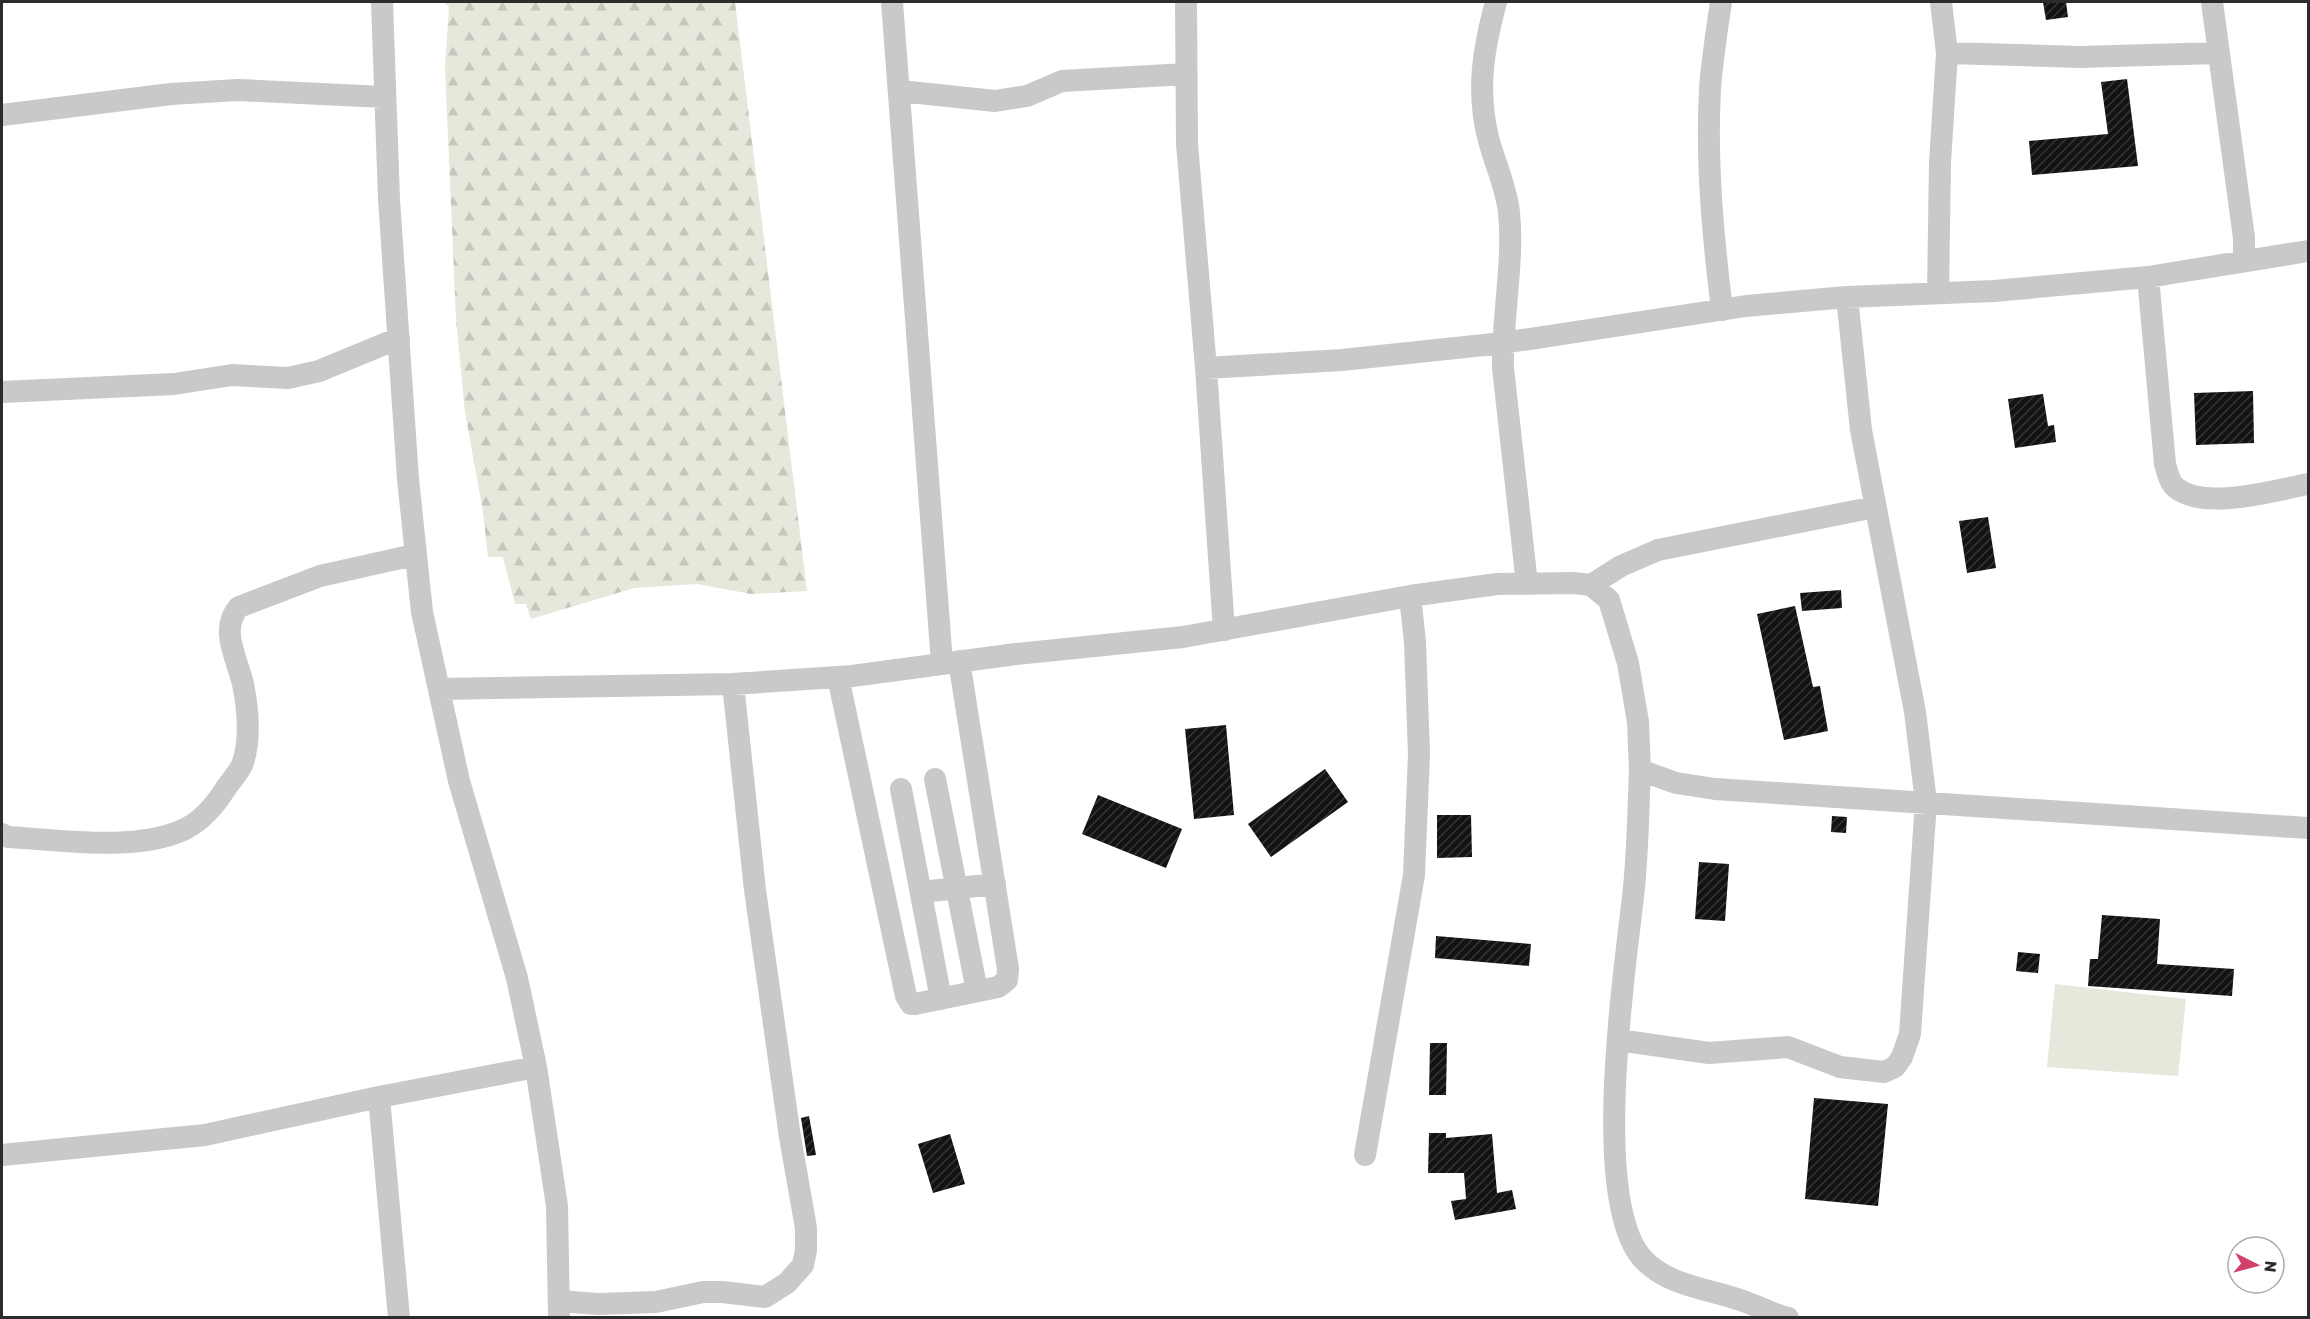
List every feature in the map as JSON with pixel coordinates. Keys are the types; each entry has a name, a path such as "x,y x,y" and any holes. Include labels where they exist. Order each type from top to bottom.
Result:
{"street":[{"path":"382,2 384,97 414,555 429,651 459,781 517,978 536,1067 557,1206 559,1309 598,1304 656,1302 703,1292 765,1297 787,1283 802,1265 806,1250 806,1228 790,1137 755,890 733,684"},
{"path":"838,677 906,996 911,1004 915,1004 998,987 1007,980 1008,969 995,884 950,662 892,2"},
{"path":"1186,2 1187,144 1206,368 1224,630"},
{"path":"1496,2 1484,48 1481,104 1489,140 1505,185 1509,214 1508,293 1503,343 1527,584"},
{"path":"1721,2 1710,87 1709,160 1713,234 1722,310"},
{"path":"1938,293 1940,162 1947,53 1941,2"},
{"path":"2212,2 2244,238 2244,260"},
{"path":"1947,53 2080,57 2218,53"},
{"path":"900,91 995,101 1027,96 1062,81 1186,74"},
{"path":"2,116 171,94 238,90 384,97"},
{"path":"1206,368 1342,360 1503,343 1722,310 1846,297 2148,278 2308,251"},
{"path":"2148,278 2165,464 2172,484 2191,495 2220,499 2308,484"},
{"path":"1618,1040 1708,1053 1779,1047 1796,1050 1840,1067 1884,1072 1895,1067 1902,1057 1910,1034 1926,802 1915,712 1861,430 1846,297"},
{"path":"2,392 174,384 232,375 288,378 319,371 399,338"},
{"path":"1591,585 1622,566 1658,550 1875,507"},
{"path":"2,834 8,837 106,843 153,838 185,829 213,808 242,765 248,733 243,686 228,629 232,615 239,607 320,576 414,555"},
{"path":"439,689 733,684 838,677 950,662 1183,637 1410,596 1497,584 1573,582 1591,585 1609,600 1628,663 1638,722 1640,770 1633,899 1625,949 1618,1040 1616,1162 1618,1196 1630,1241 1644,1260 1671,1280 1739,1299 1770,1314 1788,1317"},
{"path":"1365,1155 1414,875 1419,754 1415,642 1410,596"},
{"path":"1640,770 1676,783 1715,789 2308,828"},
{"path":"935,780 977,991"},
{"path":"902,789 941,999"},
{"path":"921,892 995,884"},
{"path":"2,1155 205,1135 379,1097 536,1067"},
{"path":"379,1097 399,1317"}],"green space":[{"path":"444,2 735,2 807,591 751,594 697,584 634,588 531,619 526,604 515,604 503,557 488,557 483,512 465,412 456,319 445,67 449,7"},
{"path":"2055,984 2186,999 2178,1076 2047,1067"}],"building":[{"path":"2043,2 2066,2 2068,17 2046,20"},
{"path":"2127,79 2138,166 2032,175 2029,141 2108,134 2101,82"},
{"path":"2253,391 2254,443 2196,445 2194,393"},
{"path":"2043,394 2048,426 2054,425 2056,442 2015,448 2008,399"},
{"path":"1988,517 1996,568 1967,573 1959,521"},
{"path":"1841,590 1842,608 1802,611 1800,593"},
{"path":"1795,606 1813,687 1820,686 1828,731 1784,740 1757,614"},
{"path":"1226,725 1234,815 1194,819 1185,729"},
{"path":"1325,769 1348,802 1271,857 1248,824"},
{"path":"1098,795 1182,829 1166,868 1082,834"},
{"path":"1437,815 1471,815 1472,857 1437,858"},
{"path":"1832,816 1847,817 1846,833 1831,832"},
{"path":"1699,862 1729,864 1725,921 1695,919"},
{"path":"2102,915 2160,919 2157,964 2234,969 2232,996 2088,986 2090,959 2098,959"},
{"path":"1436,936 1531,944 1529,966 1435,958"},
{"path":"2018,952 2040,954 2038,973 2016,971"},
{"path":"1430,1043 1447,1043 1446,1095 1429,1095"},
{"path":"1814,1098 1888,1104 1878,1206 1805,1199"},
{"path":"809,1116 816,1155 807,1156 801,1118"},
{"path":"1429,1133 1446,1133 1446,1138 1492,1134 1497,1193 1512,1190 1516,1209 1455,1220 1451,1201 1466,1199 1464,1173 1428,1173"},
{"path":"950,1134 965,1184 933,1193 918,1144"}]}
